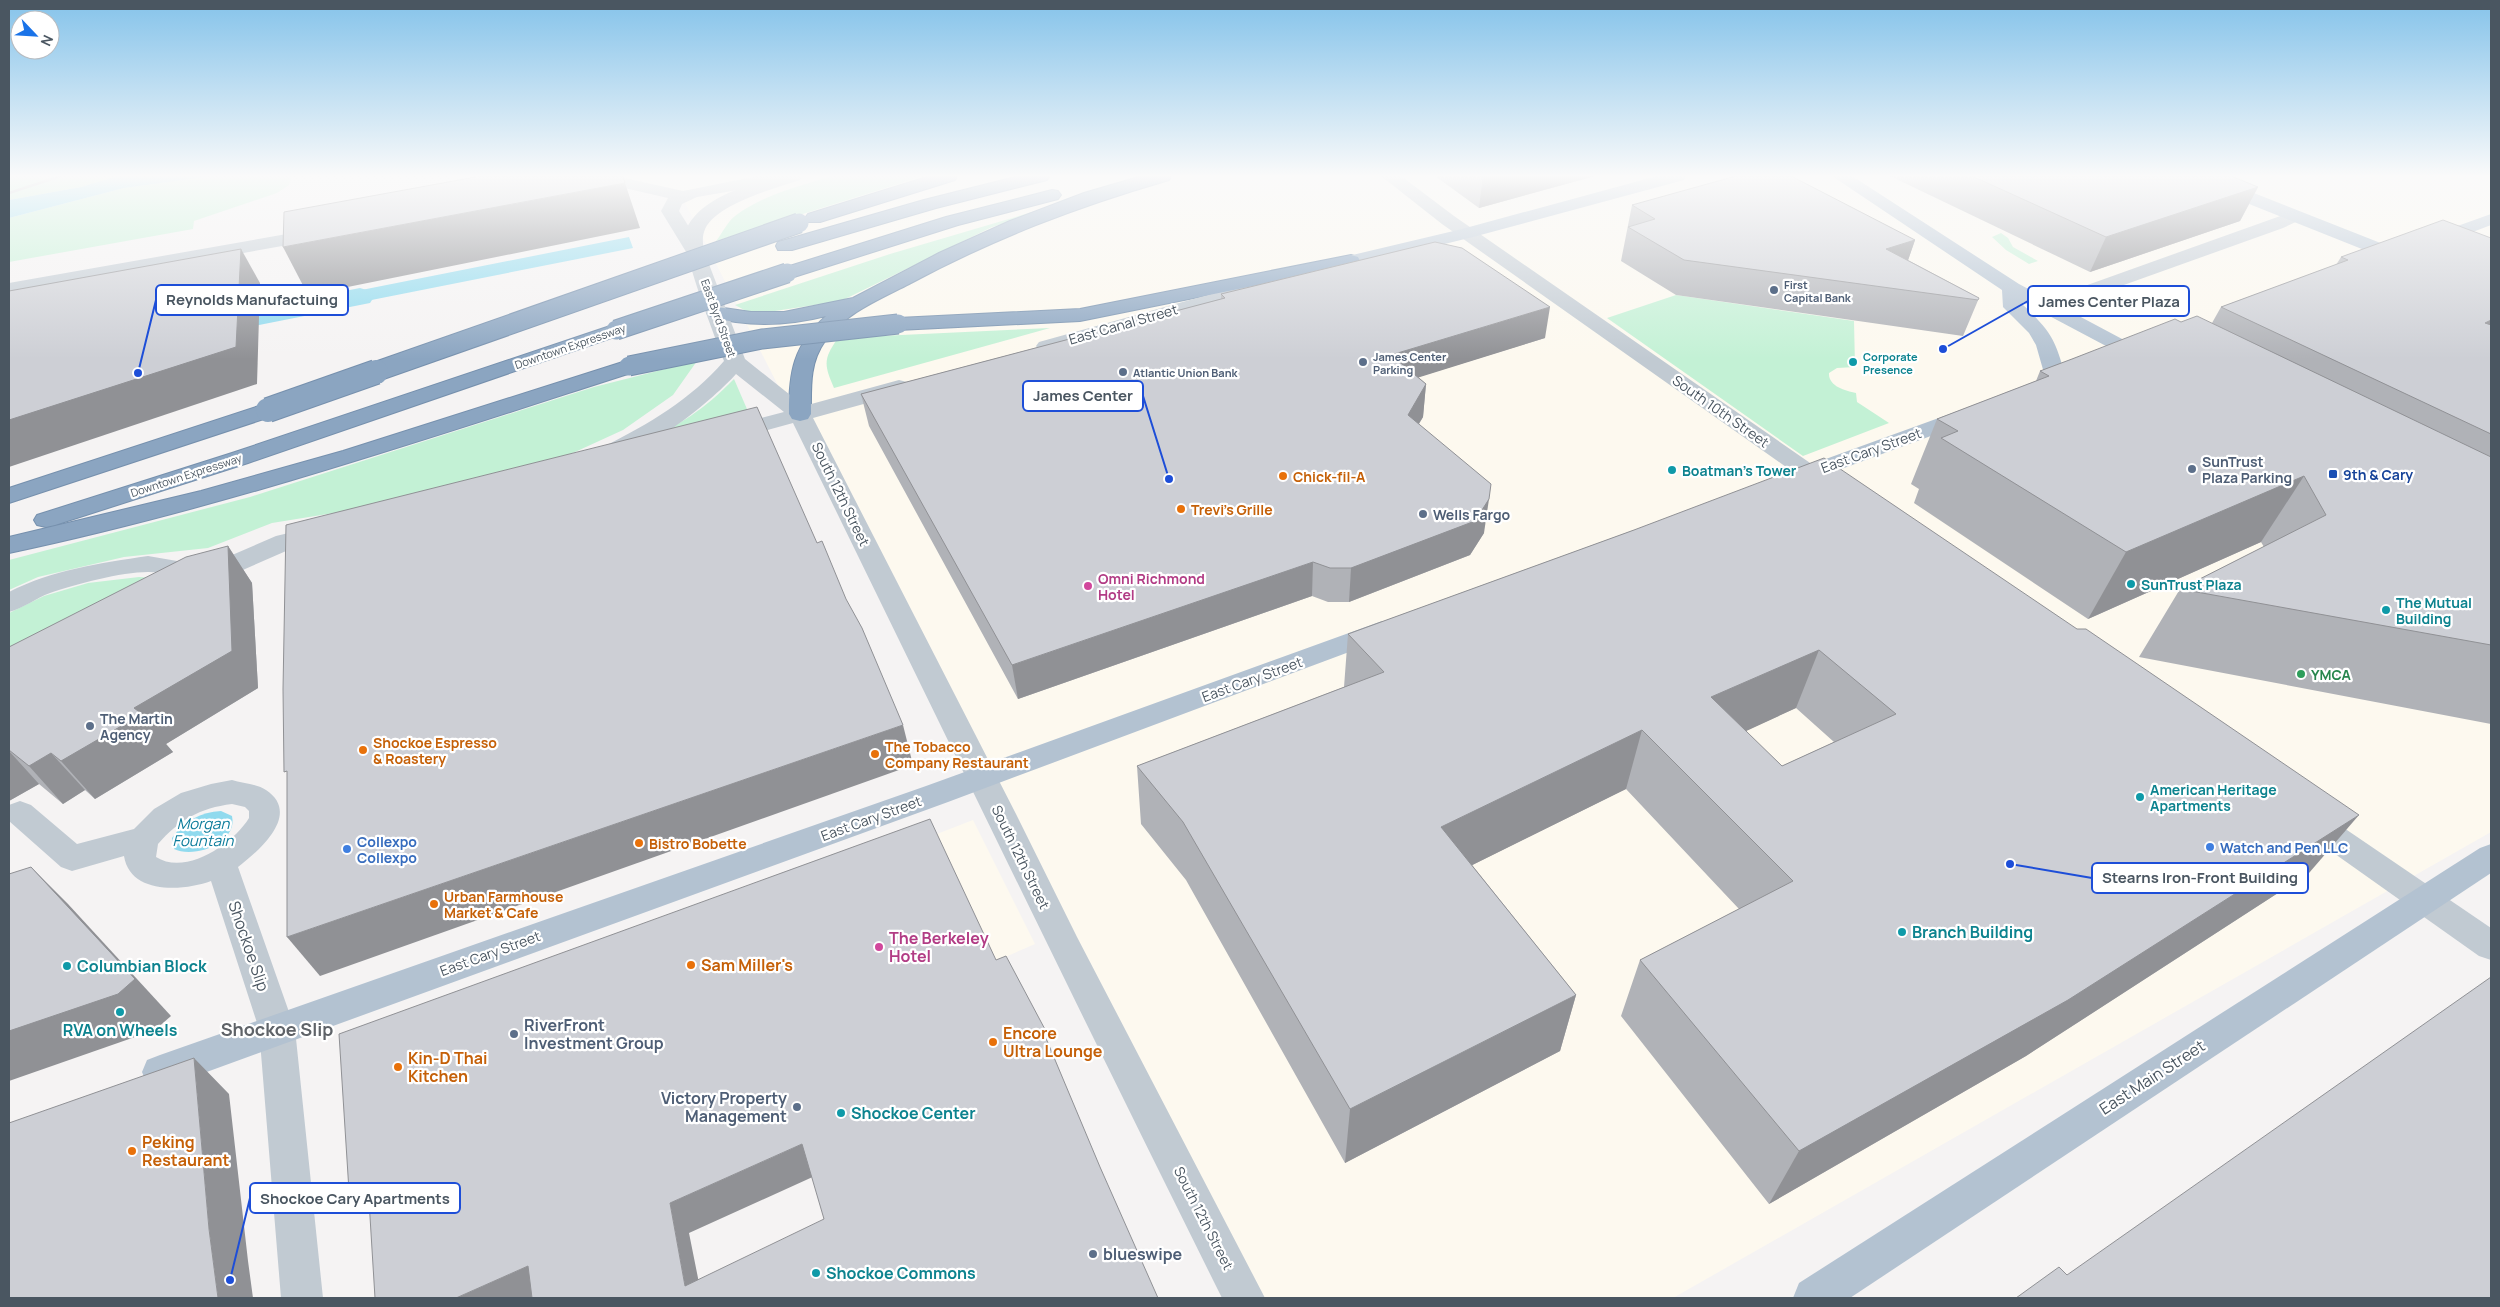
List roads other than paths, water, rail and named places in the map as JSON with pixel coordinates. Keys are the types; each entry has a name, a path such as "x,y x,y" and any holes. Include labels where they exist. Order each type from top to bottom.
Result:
{"highway":[{"path":"268,410 759,237"},
{"path":"9,496 268,410 816,237"},
{"name":"Downtown Expressway","path":"9,532 258,451 787,273 901,237"},
{"path":"800,414 799,374 807,353 819,334 843,314 867,298 989,237"},
{"path":"9,545 208,497 351,456 630,366 690,350 758,338 898,324 1080,315 1351,261"},
{"path":"717,313 744,320 779,319 824,311 867,298"}],"main road":[{"name":"East Canal Street","path":"1351,261 1450,237"},
{"path":"1934,237 2012,288 2167,369"},
{"path":"2348,237 2418,264"},
{"path":"2365,266 2443,237"},
{"path":"2012,288 2013,307 2038,330 2065,378 2032,390"},
{"path":"2100,365 2162,343"},
{"name":"East Cary Street","path":"1773,486 1990,406"},
{"name":"East Cary Street","path":"129,1084 982,778 1403,623"},
{"name":"East Main Street","path":"1814,1298 2491,857"}],"street":[{"path":"9,289 302,237"},
{"name":"East Byrd Street","path":"686,237 695,251"},
{"name":"East Byrd Street","path":"693,237 695,251 735,362 800,414"},
{"name":"South 10th Street","path":"1472,237 1853,503"},
{"path":"2047,306 2236,237"},
{"name":"East Canal Street","path":"1025,352 1351,261"},
{"path":"657,454 598,464 694,405 718,383 735,362"},
{"path":"705,440 920,381"},
{"name":"South 12th Street","path":"800,414 1064,946 1244,1298"},
{"path":"174,592 209,574 285,542 342,528"},
{"path":"9,603 40,587 95,572 148,564 209,574"},
{"path":"232,792 248,794 260,799 265,810 263,822 255,836 240,850 221,863 201,871 180,876 163,876 149,872 141,863 140,852 145,838 156,824 192,801 213,794 232,792"},
{"path":"2284,802 2491,946"},
{"path":"20,813 72,858 145,838"},
{"name":"Shockoe Slip","path":"221,863 278,1029 302,1298"}],"water":[{"path":"629,237 633,248 306,313 306,301"},
{"name":"Morgan Fountain","path":"221,811 232,816 232,826 222,841 203,850 192,852 182,852 174,849 172,838 188,822 207,813"}],"waterway":[{"path":"204,327 360,297"}],"place":[{"name":"First Capital Bank","path":"1774,290"},
{"name":"James Center Plaza","path":"1943,349"},
{"name":"James Center Parking","path":"1363,362"},
{"name":"Corporate Presence","path":"1853,362"},
{"name":"Atlantic Union Bank","path":"1123,372"},
{"name":"Reynolds Manufactuing","path":"138,373"},
{"name":"SunTrust Plaza Parking","path":"2192,469"},
{"name":"Boatman's Tower","path":"1672,470"},
{"name":"9th & Cary","path":"2333,474"},
{"name":"Chick-fil-A","path":"1283,476"},
{"name":"James Center","path":"1169,479"},
{"name":"Trevi's Grille","path":"1181,509"},
{"name":"Wells Fargo","path":"1423,514"},
{"name":"SunTrust Plaza","path":"2131,584"},
{"name":"Omni Richmond Hotel","path":"1088,586"},
{"name":"The Mutual Building","path":"2386,610"},
{"name":"YMCA","path":"2301,674"},
{"name":"The Martin Agency","path":"90,726"},
{"name":"Shockoe Espresso & Roastery","path":"363,750"},
{"name":"The Tobacco Company Restaurant","path":"875,754"},
{"name":"American Heritage Apartments","path":"2140,797"},
{"name":"Bistro Bobette","path":"639,843"},
{"name":"Watch and Pen LLC","path":"2210,847"},
{"name":"Collexpo Collexpo","path":"347,849"},
{"name":"Stearns Iron-Front Building","path":"2010,864"},
{"name":"Urban Farmhouse Market & Cafe","path":"434,904"},
{"name":"Branch Building","path":"1902,932"},
{"name":"The Berkeley Hotel","path":"879,947"},
{"name":"Sam Miller's","path":"691,965"},
{"name":"Columbian Block","path":"67,966"},
{"name":"RVA on Wheels","path":"120,1012"},
{"name":"RiverFront Investment Group","path":"514,1034"},
{"name":"Encore Ultra Lounge","path":"993,1042"},
{"name":"Kin-D Thai Kitchen","path":"398,1067"},
{"name":"Victory Property Management","path":"797,1107"},
{"name":"Shockoe Center","path":"841,1113"},
{"name":"Peking Restaurant","path":"132,1151"},
{"name":"blueswipe","path":"1093,1254"},
{"name":"Shockoe Commons","path":"816,1273"},
{"name":"Shockoe Cary Apartments","path":"230,1280"}],"district":[{"name":"Shockoe Slip","path":"277,1029"}]}
